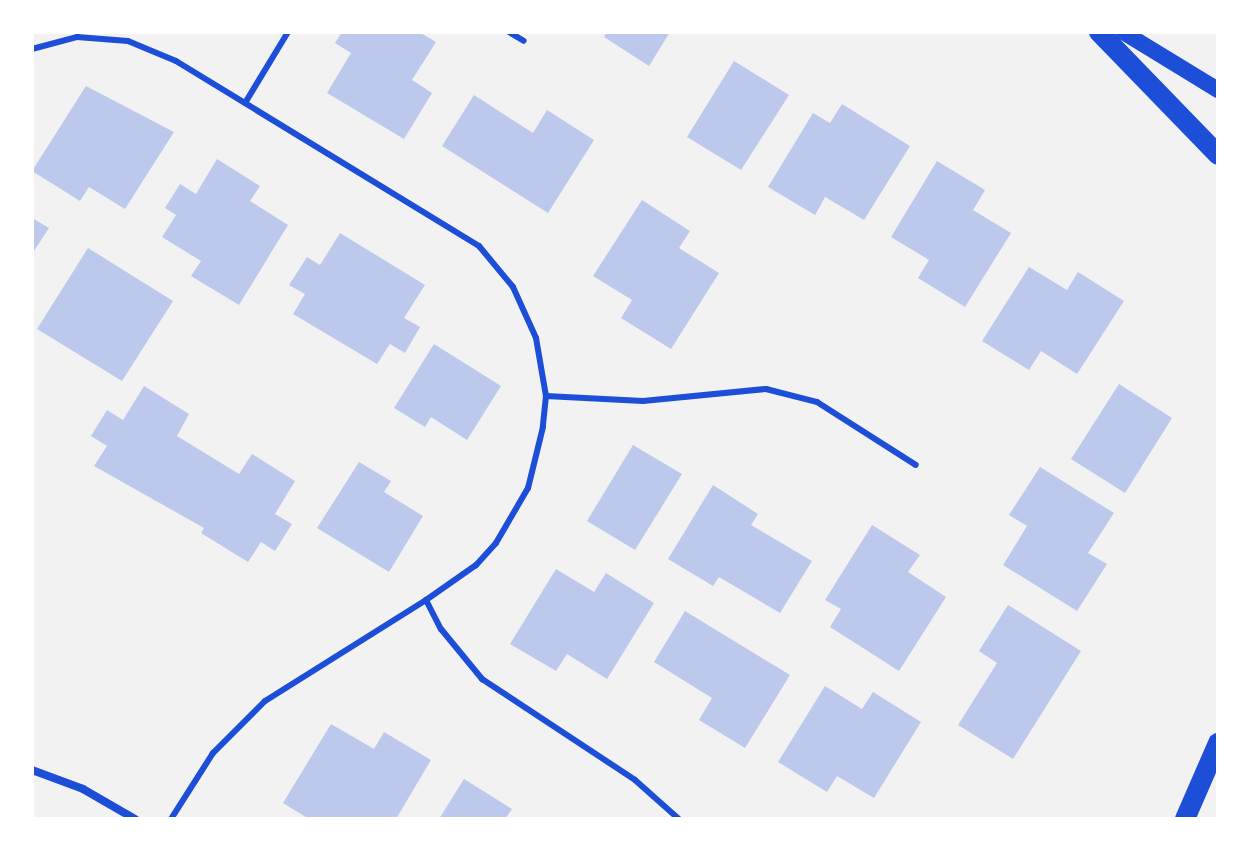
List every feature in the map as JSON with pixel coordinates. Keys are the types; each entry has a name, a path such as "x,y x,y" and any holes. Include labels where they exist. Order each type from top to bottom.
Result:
{"main road":[{"path":"1099,32 1218,155"},
{"path":"1123,32 1218,90"},
{"path":"1185,819 1218,743"}],"street":[{"path":"32,770 83,789 135,819"}],"lane":[{"path":"245,103 288,32"},
{"path":"509,32 524,41"},
{"path":"32,49 77,37 128,41 176,61 479,246 526,312 546,396 537,453 515,517 476,565 265,701 213,753 171,819"},
{"path":"546,396 643,401 766,389 817,402 916,465"},
{"path":"426,600 441,629 482,679 635,780 679,819"}],"building":[{"path":"342,32 419,32 436,42 412,80 432,93 404,139 327,93 351,53 335,43"},
{"path":"607,32 670,32 649,66 604,37"},
{"path":"734,61 789,95 741,170 687,137"},
{"path":"86,86 174,132 125,209 89,187 80,201 32,171"},
{"path":"474,95 533,133 547,110 594,140 548,213 442,146"},
{"path":"842,104 910,146 864,220 825,197 815,215 768,187 813,113 830,123"},
{"path":"217,159 260,186 250,201 288,225 239,305 191,276 201,261 162,237 176,215 165,208 180,184 196,194"},
{"path":"937,161 985,190 973,210 1011,233 965,307 918,278 929,260 891,237"},
{"path":"642,200 690,231 679,248 719,273 671,349 621,318 632,300 593,276"},
{"path":"32,218 49,228 32,254"},
{"path":"340,233 425,285 404,318 420,327 405,353 390,344 377,364 293,314 305,294 289,285 307,257 320,265"},
{"path":"88,248 173,301 122,381 37,329"},
{"path":"1029,267 1067,290 1078,272 1124,301 1077,374 1041,351 1029,370 982,341"},
{"path":"434,344 501,386 467,440 431,417 425,427 394,408"},
{"path":"1119,384 1172,418 1125,493 1071,459"},
{"path":"144,386 189,414 177,436 239,474 252,454 295,481 275,514 292,524 275,551 261,542 248,562 201,533 204,528 94,466 107,446 91,436 107,410 123,420"},
{"path":"633,445 682,474 635,550 587,521"},
{"path":"359,462 391,481 384,492 423,516 389,572 317,528"},
{"path":"1040,467 1114,513 1088,553 1107,564 1077,611 1003,565 1027,526 1009,515"},
{"path":"713,485 758,514 751,525 812,561 780,613 719,577 713,586 668,559"},
{"path":"872,525 920,555 908,572 946,597 899,671 830,627 841,609 825,600"},
{"path":"556,569 594,592 606,573 654,603 607,679 567,654 556,671 510,644"},
{"path":"1008,605 1081,651 1013,759 958,725 997,663 979,651"},
{"path":"685,611 790,675 745,748 699,720 712,698 654,662"},
{"path":"825,686 862,709 873,692 921,722 874,798 837,776 827,792 778,762"},
{"path":"331,724 374,749 384,732 431,760 396,819 309,819 283,803"},
{"path":"464,779 512,809 505,819 439,819"}]}
